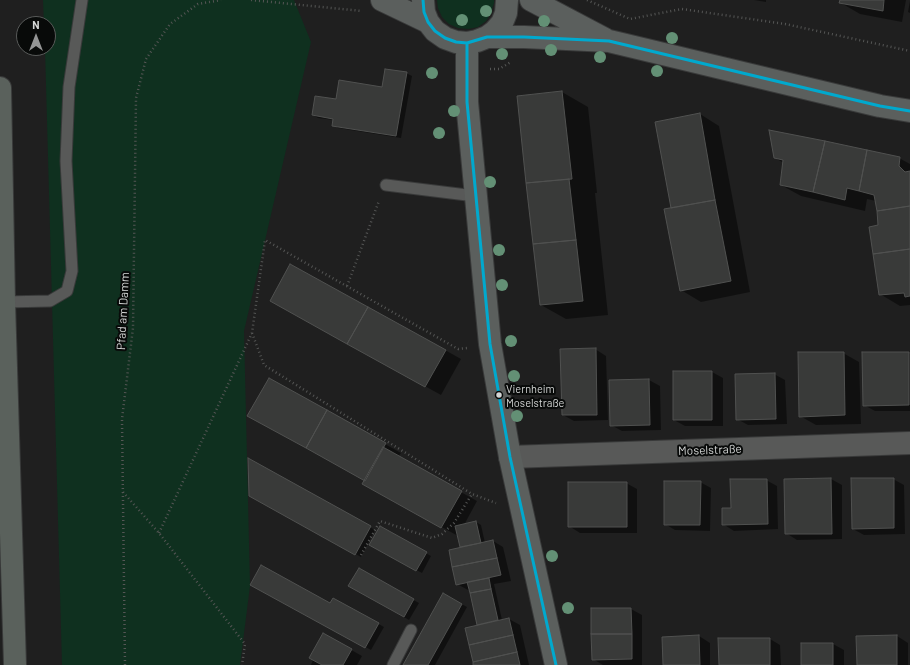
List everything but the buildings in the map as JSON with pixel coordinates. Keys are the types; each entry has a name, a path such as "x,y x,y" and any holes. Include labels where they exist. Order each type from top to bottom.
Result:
{"highway":[{"path":"0,88 4,302 15,665"}],"street":[{"path":"423,0 424,12 428,22 435,31 445,38 456,42 524,37 609,41 880,106 910,111"},
{"path":"477,40 495,31 502,23 506,13 507,0"},
{"path":"531,0 609,41"},
{"path":"374,6 428,22"},
{"path":"477,40 467,102 490,344 510,457 556,665"},
{"name":"Moselstraße","path":"510,457 910,443"}],"lane":[{"path":"4,302 50,302 67,291 72,271 66,161 69,95 82,0"},
{"path":"386,185 475,196"},
{"path":"393,665 411,630"}],"path":[{"name":"Pfad am Damm","path":"125,665 122,419 133,328 136,98 146,59 170,24 198,4 221,0"},
{"path":"251,0 374,6"},
{"path":"587,0 630,19 682,9 785,24 910,51"},
{"path":"347,286 386,185"},
{"path":"159,533 252,333 265,240 458,349 490,344"},
{"path":"252,333 264,365 472,494 522,513"},
{"path":"123,491 159,533 244,644 242,665"},
{"path":"361,555 380,520 432,538 442,534 454,523 472,494"}],"green space":[{"path":"43,0 294,0 311,42 244,331 250,586 240,665 62,665 45,56 56,56 56,16 44,16"},
{"path":"437,0 494,0 494,3 491,13 486,21 478,27 468,29 458,28 449,24 442,17 438,8"}],"transit line":[{"path":"423,0 424,12 428,22 435,31 445,38 456,42 467,43 487,37 524,37 609,41 880,106 910,111"},
{"path":"467,43 467,102 490,344 510,457 556,665"}],"place":[{"name":"Viernheim Moselstraße","path":"499,395"}]}
